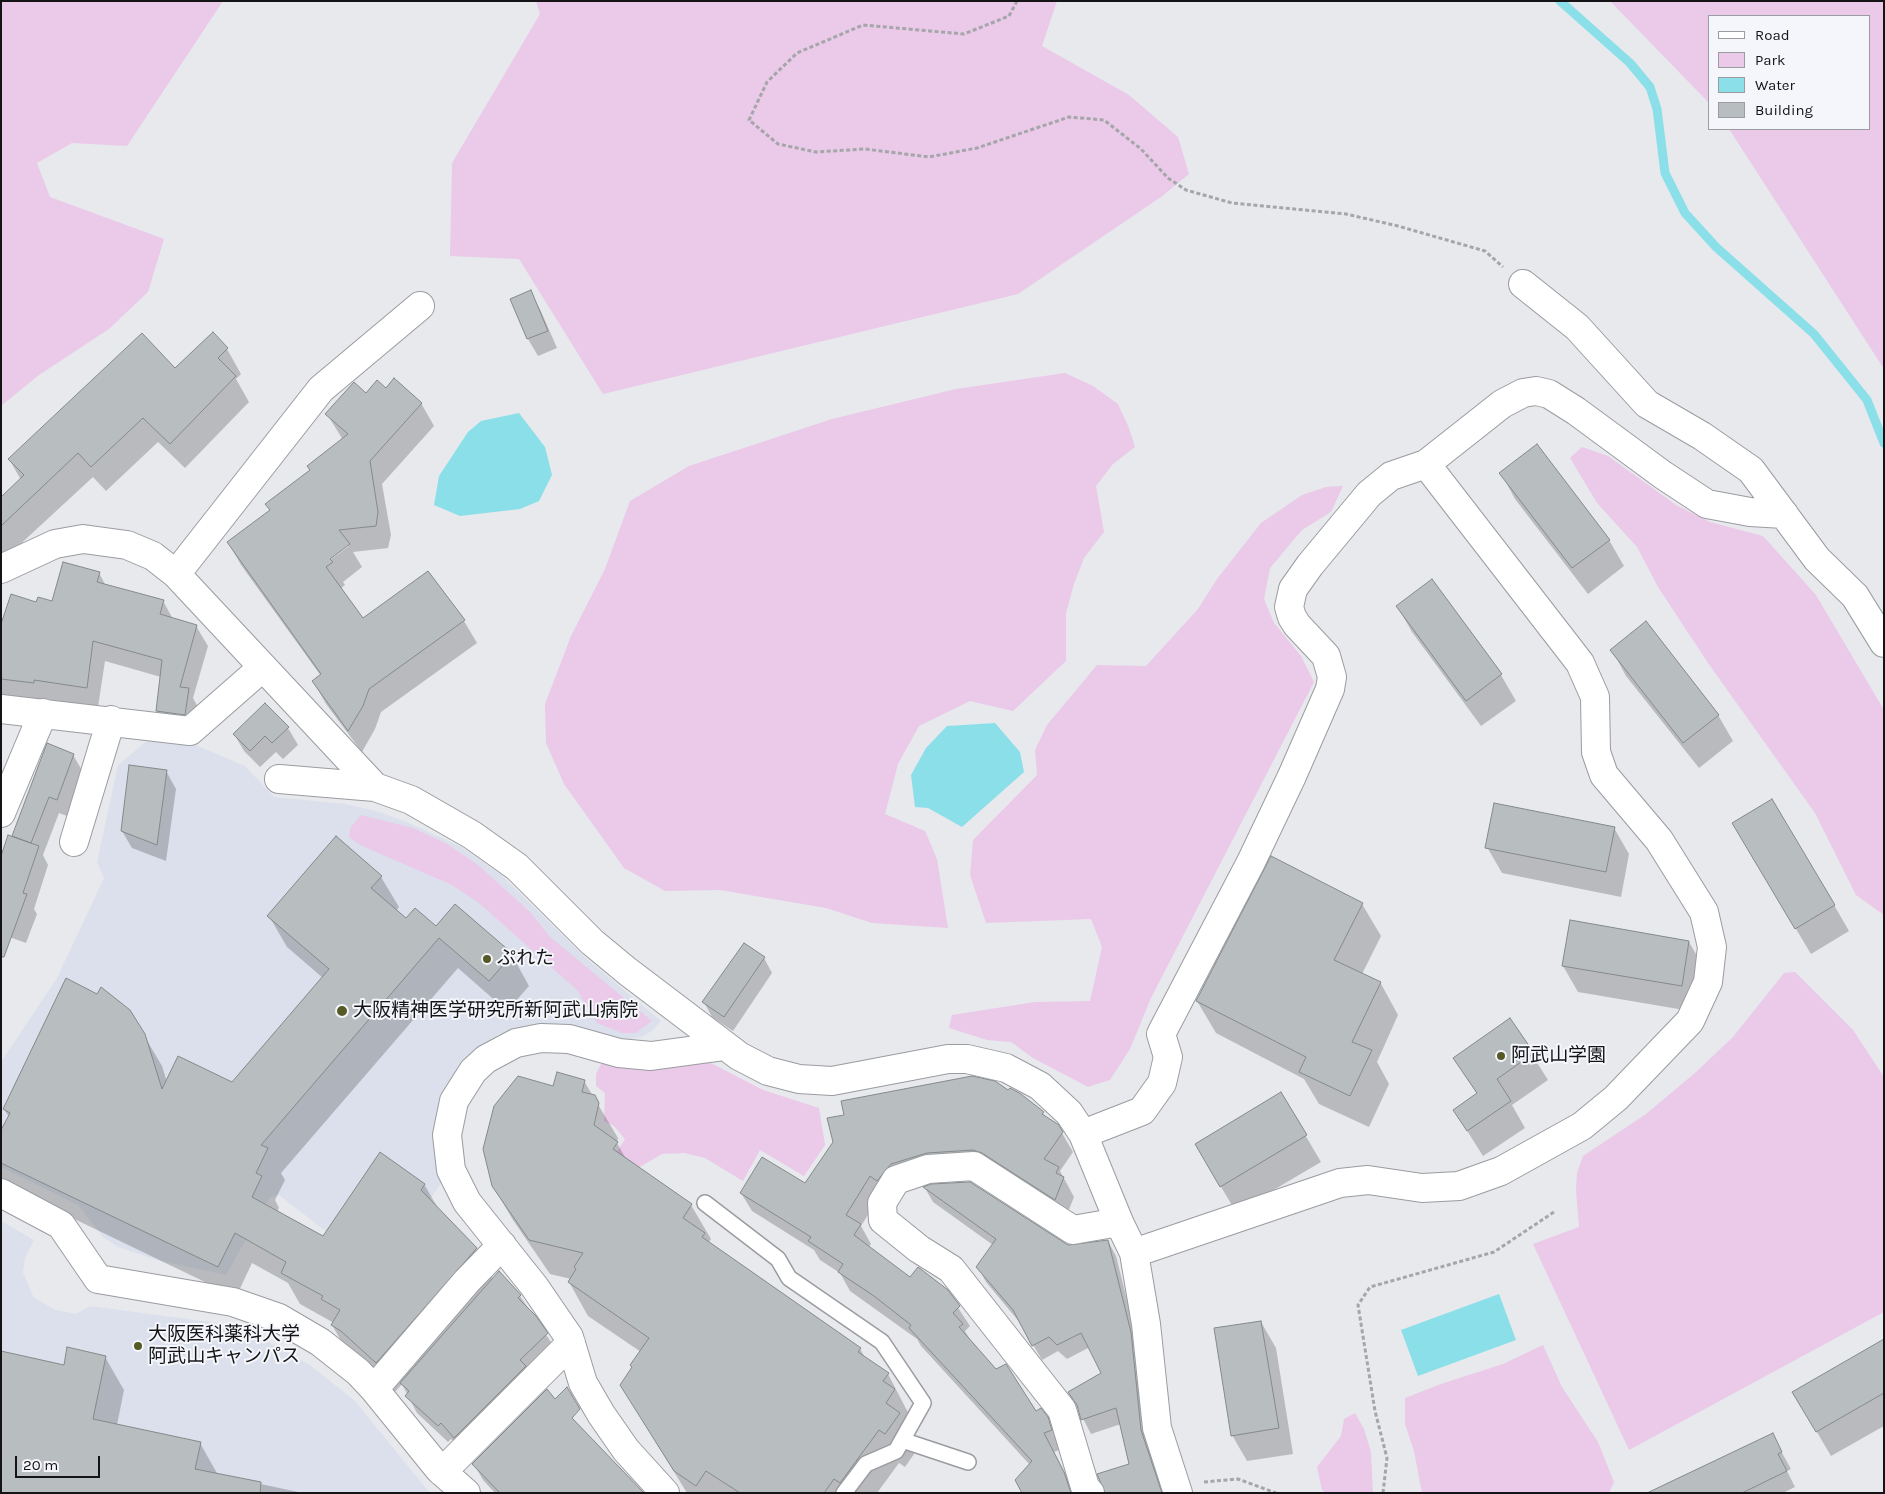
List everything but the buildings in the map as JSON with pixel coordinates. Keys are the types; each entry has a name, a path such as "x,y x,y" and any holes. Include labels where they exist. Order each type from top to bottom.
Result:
{"street":[{"path":"1523,284 1577,327 1647,404 1702,436 1751,470 1817,559 1855,596 1884,644"},
{"path":"176,574 322,389 420,306"},
{"path":"1083,1134 1142,1111 1162,1083 1168,1057 1161,1034 1259,845 1330,689 1332,677 1326,656 1296,625 1292,616 1289,607 1293,589 1310,565 1369,494 1391,476 1426,464 1502,404 1523,393 1536,391 1549,394 1576,411 1663,475 1707,504 1750,512 1784,514"},
{"path":"1134,1253 1340,1183 1368,1180 1422,1188 1459,1186 1500,1171 1582,1126 1616,1098 1690,1021 1708,982 1712,947 1704,912 1659,840 1604,775 1596,752 1595,697 1580,663 1426,464"},
{"path":"1,570 55,544 83,539 98,539 140,550 153,556 176,574 375,787"},
{"path":"1,709 111,720 190,731 263,667"},
{"path":"1,813 42,712"},
{"path":"74,842 111,720"},
{"path":"279,779 375,787 411,800 434,812 500,854 536,885 609,957 739,1056 768,1070 816,1081 848,1079 948,1058 987,1062 1006,1068 1040,1086 1069,1113 1083,1134 1119,1222 1134,1253 1146,1324 1157,1428 1177,1489"},
{"path":"665,1493 626,1450 601,1414 583,1383 571,1343 534,1286 458,1186 447,1153 448,1127 454,1101 473,1071 486,1059 516,1043 541,1038 569,1039 619,1053 635,1055 667,1054 725,1046"},
{"path":"1090,1493 1085,1487 1062,1410 951,1269 919,1249 883,1220 882,1204 896,1180 928,1169 974,1166 1073,1230 1119,1222"},
{"path":"1,1193 61,1225 98,1278 209,1297 256,1309 300,1329 358,1372 442,1472 466,1493"},
{"path":"374,1389 467,1281 502,1245"},
{"path":"442,1472 571,1343"}],"lane":[{"path":"705,1203 778,1259 789,1278 882,1342 923,1403 896,1451 866,1464 844,1493"},
{"path":"902,1440 968,1462"}],"path":[{"path":"1017,1 1009,16 964,34 863,25 797,53 767,82 748,120 778,144 816,152 865,149 929,157 977,148 1069,117 1104,120 1141,149 1168,178 1186,190 1232,203 1346,214 1398,226 1485,251 1523,284"},
{"path":"1383,1493 1387,1458 1375,1411 1358,1304 1370,1287 1494,1252 1554,1212"},
{"path":"1177,1489 1238,1479 1276,1493"}],"shaded area":[{"name":"大阪精神医学研究所新阿武山病院","path":"153,736 193,744 245,766 274,797 345,804 376,811 407,822 461,847 501,875 587,959 661,1021 652,1031 641,1037 629,1039 614,1037 570,1025 528,1025 498,1035 472,1052 462,1063 445,1089 436,1119 435,1134 443,1180 381,1274 279,1195 270,1197 226,1275 160,1261 118,1247 103,1237 78,1205 1,1167 1,1062 57,978 104,878 97,862 118,765"},
{"name":"大阪医科薬科大学 阿武山キャンパス","path":"1,1221 34,1240 25,1258 23,1273 34,1298 56,1310 76,1314 90,1306 240,1326 311,1366 354,1400 430,1493 1,1493"}],"green space":[{"path":"1,1 223,1 127,146 72,143 37,163 50,197 164,239 148,292 109,329 39,375 1,406"},
{"path":"536,1 1057,1 1042,46 1129,95 1178,137 1189,174 1161,197 1018,294 603,394 519,259 450,256 452,163 540,14"},
{"path":"1610,1 1884,1 1884,369 1730,130 1870,130 1870,15 1708,15 1708,102"},
{"path":"1065,373 1093,386 1118,404 1135,447 1113,464 1096,486 1104,532 1084,558 1074,584 1066,613 1066,661 1013,711 970,701 919,726 898,764 885,814 925,831 937,859 948,928 872,923 826,908 720,890 665,891 624,868 564,784 546,743 545,704 571,636 605,569 630,501 689,466 832,419 956,389"},
{"path":"1582,447 1608,456 1676,505 1710,522 1763,536 1816,595 1884,710 1884,915 1856,895 1815,813 1708,663 1658,587 1637,547 1597,503 1570,458"},
{"path":"1343,486 1331,512 1302,530 1270,568 1264,599 1274,623 1301,656 1314,682 1151,998 1130,1049 1110,1080 1088,1087 1033,1058 1011,1042 987,1040 949,1028 952,1015 1035,1002 1090,1001 1102,947 1091,919 986,923 970,875 973,840 1037,775 1035,750 1047,725 1097,665 1146,666 1198,609 1217,579 1261,523 1302,495 1326,487"},
{"path":"361,815 413,828 447,844 478,865 530,912 550,937 652,1021 636,1033 622,1033 597,1023 577,990 479,903 452,885 360,845 349,837 351,827"},
{"path":"1795,972 1853,1030 1884,1077 1884,1312 1629,1450 1533,1244 1579,1227 1576,1190 1577,1173 1583,1156 1646,1114 1695,1073 1733,1037 1784,973"},
{"path":"707,1061 763,1090 819,1108 825,1145 804,1176 760,1150 743,1181 705,1158 684,1153 662,1154 624,1176 605,1170 625,1139 614,1126 604,1121 605,1093 596,1086 596,1074 602,1062"},
{"path":"1543,1345 1562,1387 1598,1442 1614,1482 1609,1493 1422,1493 1414,1451 1405,1424 1405,1398 1503,1364"},
{"path":"1355,1413 1364,1429 1371,1452 1373,1493 1326,1493 1322,1490 1317,1467 1341,1436 1344,1419"}],"water":[{"path":"519,413 545,447 552,475 539,501 520,509 460,516 434,505 439,476 468,432 481,421"},
{"path":"995,723 1020,752 1024,772 962,827 928,808 915,807 911,775 926,748 947,726"},
{"path":"1499,1294 1516,1340 1418,1376 1401,1330"}],"waterway":[{"path":"1560,1 1630,63 1650,87 1657,109 1665,173 1685,213 1716,247 1814,334 1867,400 1884,443"}],"place":[{"name":"ぷれた","path":"487,959"},
{"name":"大阪精神医学研究所新阿武山病院","path":"342,1011"},
{"name":"阿武山学園","path":"1501,1056"},
{"name":"大阪医科薬科大学 阿武山キャンパス","path":"138,1346"}]}
